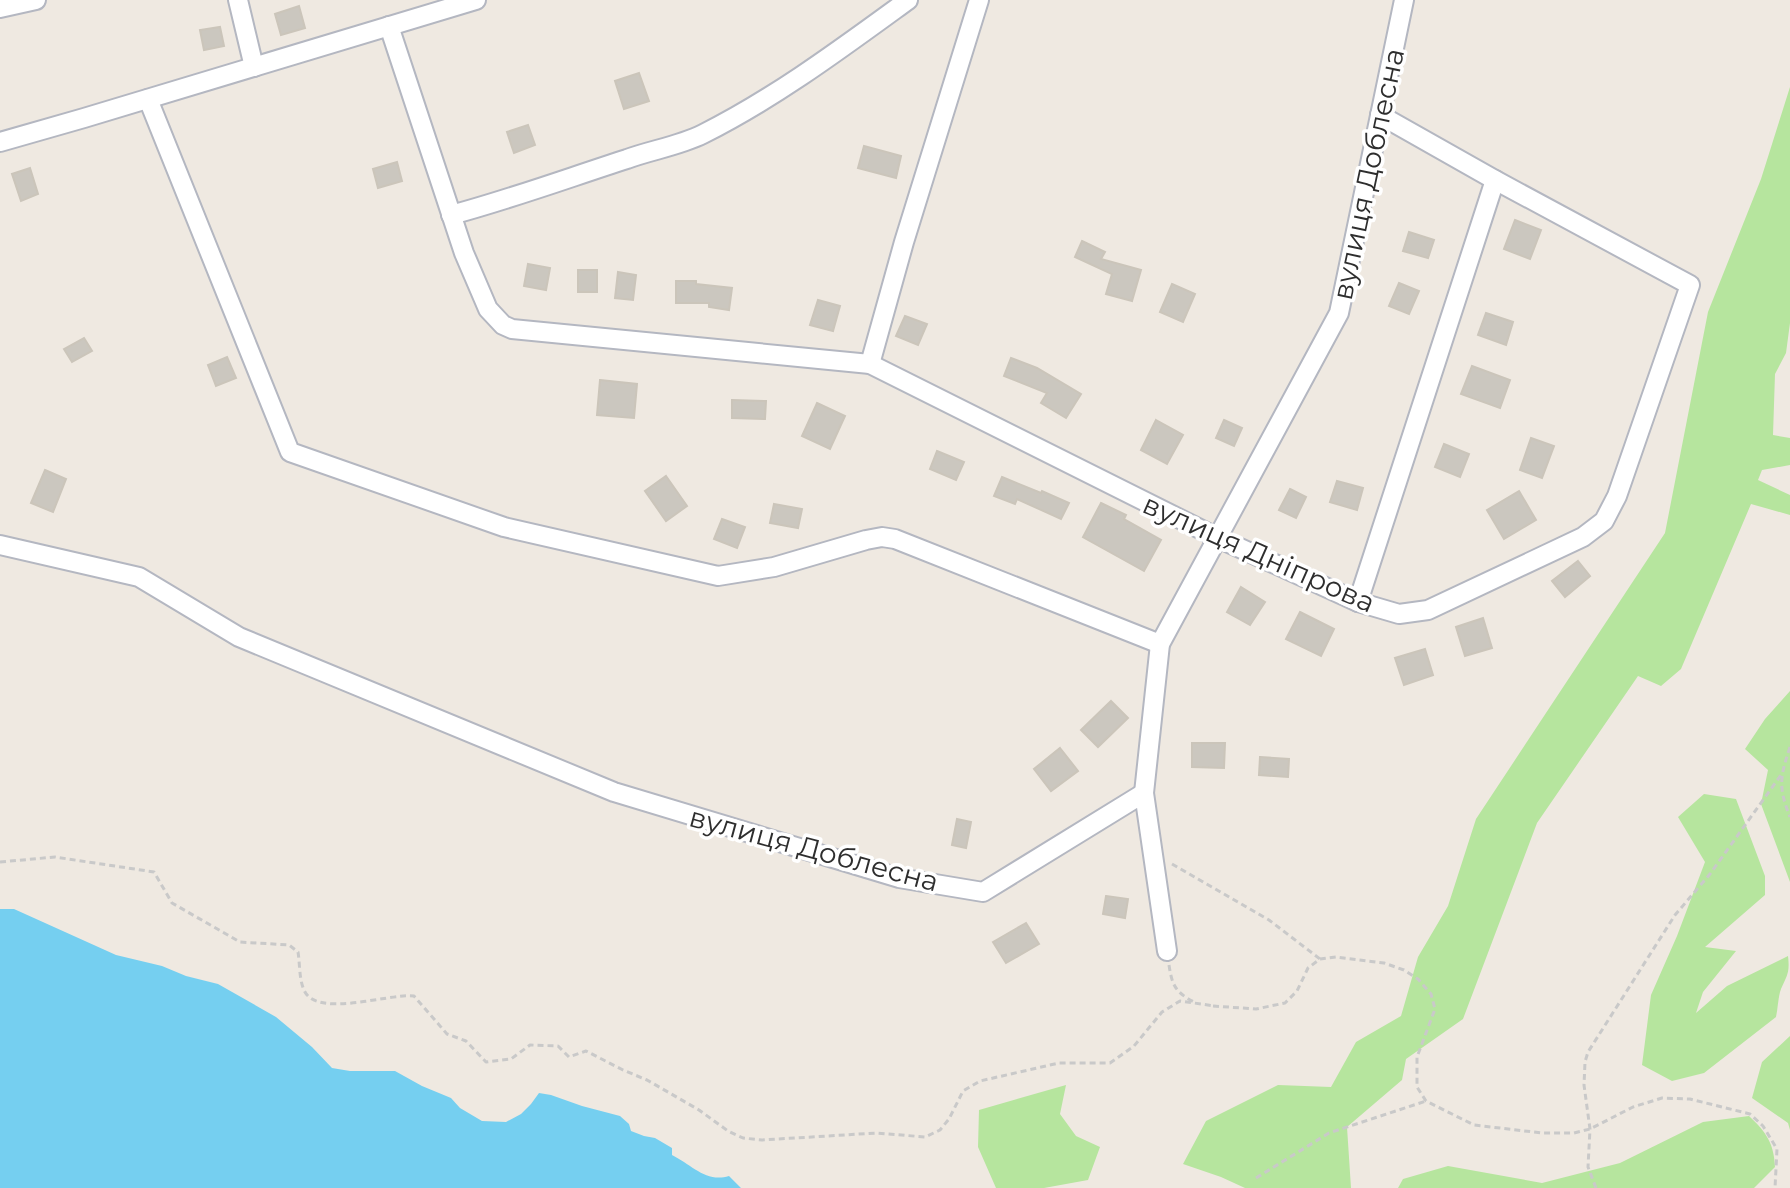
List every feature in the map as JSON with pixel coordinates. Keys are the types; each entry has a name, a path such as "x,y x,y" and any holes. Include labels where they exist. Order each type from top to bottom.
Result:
{"street":[{"path":"0,8 36,0"},
{"path":"238,0 254,67"},
{"path":"0,142 476,0"},
{"path":"389,26 451,215 699,136 755,105 908,0"},
{"path":"870,364 904,242 979,0"},
{"name":"вулиця Доблесна","path":"0,545 139,577 239,637 614,792 899,878 983,892 1144,793 1160,644 1339,313 1404,0"},
{"path":"148,99 290,452 504,527 718,576 774,567 866,540 882,537 895,539 1160,644"},
{"name":"вулиця Дніпрова","path":"451,215 488,309 503,325 512,329 870,364 1218,538 1358,602 1399,614 1428,610 1583,537 1604,521 1617,496 1690,285 1380,115"},
{"path":"1358,602 1495,180"},
{"path":"1144,793 1167,951"}],"path":[{"path":"1596,1188 1588,1167 1590,1129 1584,1085 1588,1052 1675,915 1710,874 1781,775 1790,747"},
{"path":"1781,775 1782,798 1790,817"},
{"path":"1152,853 1269,920 1320,959"},
{"path":"0,862 55,857 154,872 172,903 240,942 289,945 298,952 304,993 312,1000 337,1004 414,996 447,1034 466,1041 486,1062 511,1059 530,1045 558,1046 569,1057 586,1051 647,1080 728,1131 743,1138 762,1140 877,1133 925,1137 940,1130 963,1091 980,1081 1059,1063 1110,1063 1134,1046 1162,1012 1180,1001 1256,1009 1285,1003 1297,991 1308,968 1320,959 1336,957 1384,963 1418,979 1431,994 1435,1009 1417,1057 1417,1087 1426,1101 1474,1125 1542,1133 1574,1133 1662,1098 1690,1099 1750,1114 1763,1126 1777,1149 1775,1188"},
{"path":"1167,951 1172,984 1182,996 1215,1006"},
{"path":"1256,1178 1329,1133 1426,1101"}],"green space":[{"path":"1790,87 1790,323 1786,353 1775,374 1773,435 1790,438 1790,465 1762,470 1758,480 1790,495 1790,515 1751,504 1681,669 1661,686 1638,676 1537,823 1463,1019 1406,1059 1402,1080 1347,1127 1351,1188 1245,1188 1183,1164 1206,1121 1278,1085 1331,1087 1356,1042 1401,1016 1418,957 1448,906 1476,819 1665,533 1708,312 1761,179"},
{"path":"1790,691 1790,882 1761,804 1768,770 1745,749 1765,719"},
{"path":"1704,794 1736,799 1765,876 1765,895 1705,947 1736,951 1703,992 1696,1013 1727,986 1788,956 1788,970 1776,1017 1704,1073 1672,1081 1642,1065 1651,995 1705,862 1678,817"},
{"path":"1790,1036 1790,1130 1788,1123 1752,1098 1762,1062"},
{"path":"1066,1085 1060,1114 1076,1136 1100,1147 1088,1180 1044,1188 996,1188 978,1147 979,1110"},
{"path":"1749,1116 1768,1138 1775,1167 1754,1188 1398,1188 1403,1179 1448,1166 1542,1183 1620,1163 1703,1122"}],"water":[{"path":"0,909 14,909 116,955 218,984 276,1017 332,1068 395,1071 451,1098 460,1108 482,1121 506,1122 521,1114 539,1093 551,1095 620,1116 629,1124 631,1131 655,1138 672,1148 672,1155 699,1172 713,1177 729,1176 741,1188 0,1188"}],"building":[{"path":"299,6 305,28 281,35 275,14"},
{"path":"220,27 224,46 204,50 200,30"},
{"path":"639,73 649,101 624,109 615,81"},
{"path":"528,125 535,145 514,153 507,132"},
{"path":"864,146 901,156 896,178 858,168"},
{"path":"397,162 402,181 378,188 373,169"},
{"path":"30,168 38,194 21,201 12,174"},
{"path":"1515,220 1541,230 1530,259 1504,249"},
{"path":"1409,232 1434,240 1428,258 1403,251"},
{"path":"1082,241 1105,252 1101,259 1141,270 1132,301 1106,294 1112,274 1075,257"},
{"path":"528,264 550,268 546,290 524,286"},
{"path":"578,270 597,270 597,292 578,292"},
{"path":"618,272 636,275 633,300 615,298"},
{"path":"676,281 696,281 696,284 732,288 729,310 709,307 709,303 676,303"},
{"path":"1399,283 1419,291 1409,314 1389,306"},
{"path":"1172,284 1195,294 1183,322 1160,312"},
{"path":"818,300 840,306 833,331 810,325"},
{"path":"1486,313 1513,322 1506,345 1478,335"},
{"path":"905,316 927,324 918,345 896,336"},
{"path":"84,338 92,351 72,362 64,349"},
{"path":"227,357 236,378 216,386 208,365"},
{"path":"1011,358 1037,368 1081,394 1066,418 1041,403 1047,393 1004,376"},
{"path":"1472,366 1510,380 1500,408 1461,394"},
{"path":"600,380 637,384 634,418 597,415"},
{"path":"732,400 766,401 765,419 732,418"},
{"path":"817,403 845,416 830,449 802,436"},
{"path":"1156,420 1183,435 1167,464 1141,450"},
{"path":"1224,420 1242,428 1234,446 1216,438"},
{"path":"1531,438 1554,446 1542,478 1520,470"},
{"path":"1444,444 1469,454 1460,477 1435,467"},
{"path":"937,451 964,462 956,480 930,469"},
{"path":"45,470 66,479 53,512 31,503"},
{"path":"666,476 687,506 666,521 645,491"},
{"path":"1002,477 1069,503 1061,519 1017,499 1015,504 994,496"},
{"path":"1337,481 1363,488 1357,510 1330,502"},
{"path":"1290,489 1306,497 1296,518 1279,510"},
{"path":"1519,491 1536,520 1504,539 1487,510"},
{"path":"1101,503 1126,515 1124,519 1161,540 1144,571 1083,537"},
{"path":"774,504 802,509 798,528 770,523"},
{"path":"722,519 745,527 737,548 714,539"},
{"path":"1578,561 1590,576 1565,597 1552,581"},
{"path":"1241,587 1265,602 1250,625 1227,612"},
{"path":"1300,612 1334,629 1321,656 1286,639"},
{"path":"1483,618 1492,648 1465,656 1456,627"},
{"path":"1425,649 1433,675 1404,685 1395,658"},
{"path":"1111,701 1128,718 1098,747 1081,730"},
{"path":"1192,743 1225,743 1224,768 1192,767"},
{"path":"1060,748 1078,771 1051,791 1034,769"},
{"path":"1260,757 1289,759 1288,777 1259,775"},
{"path":"957,819 971,822 966,848 952,845"},
{"path":"1106,896 1128,899 1125,918 1103,914"},
{"path":"1026,923 1039,944 1006,963 993,942"}]}
